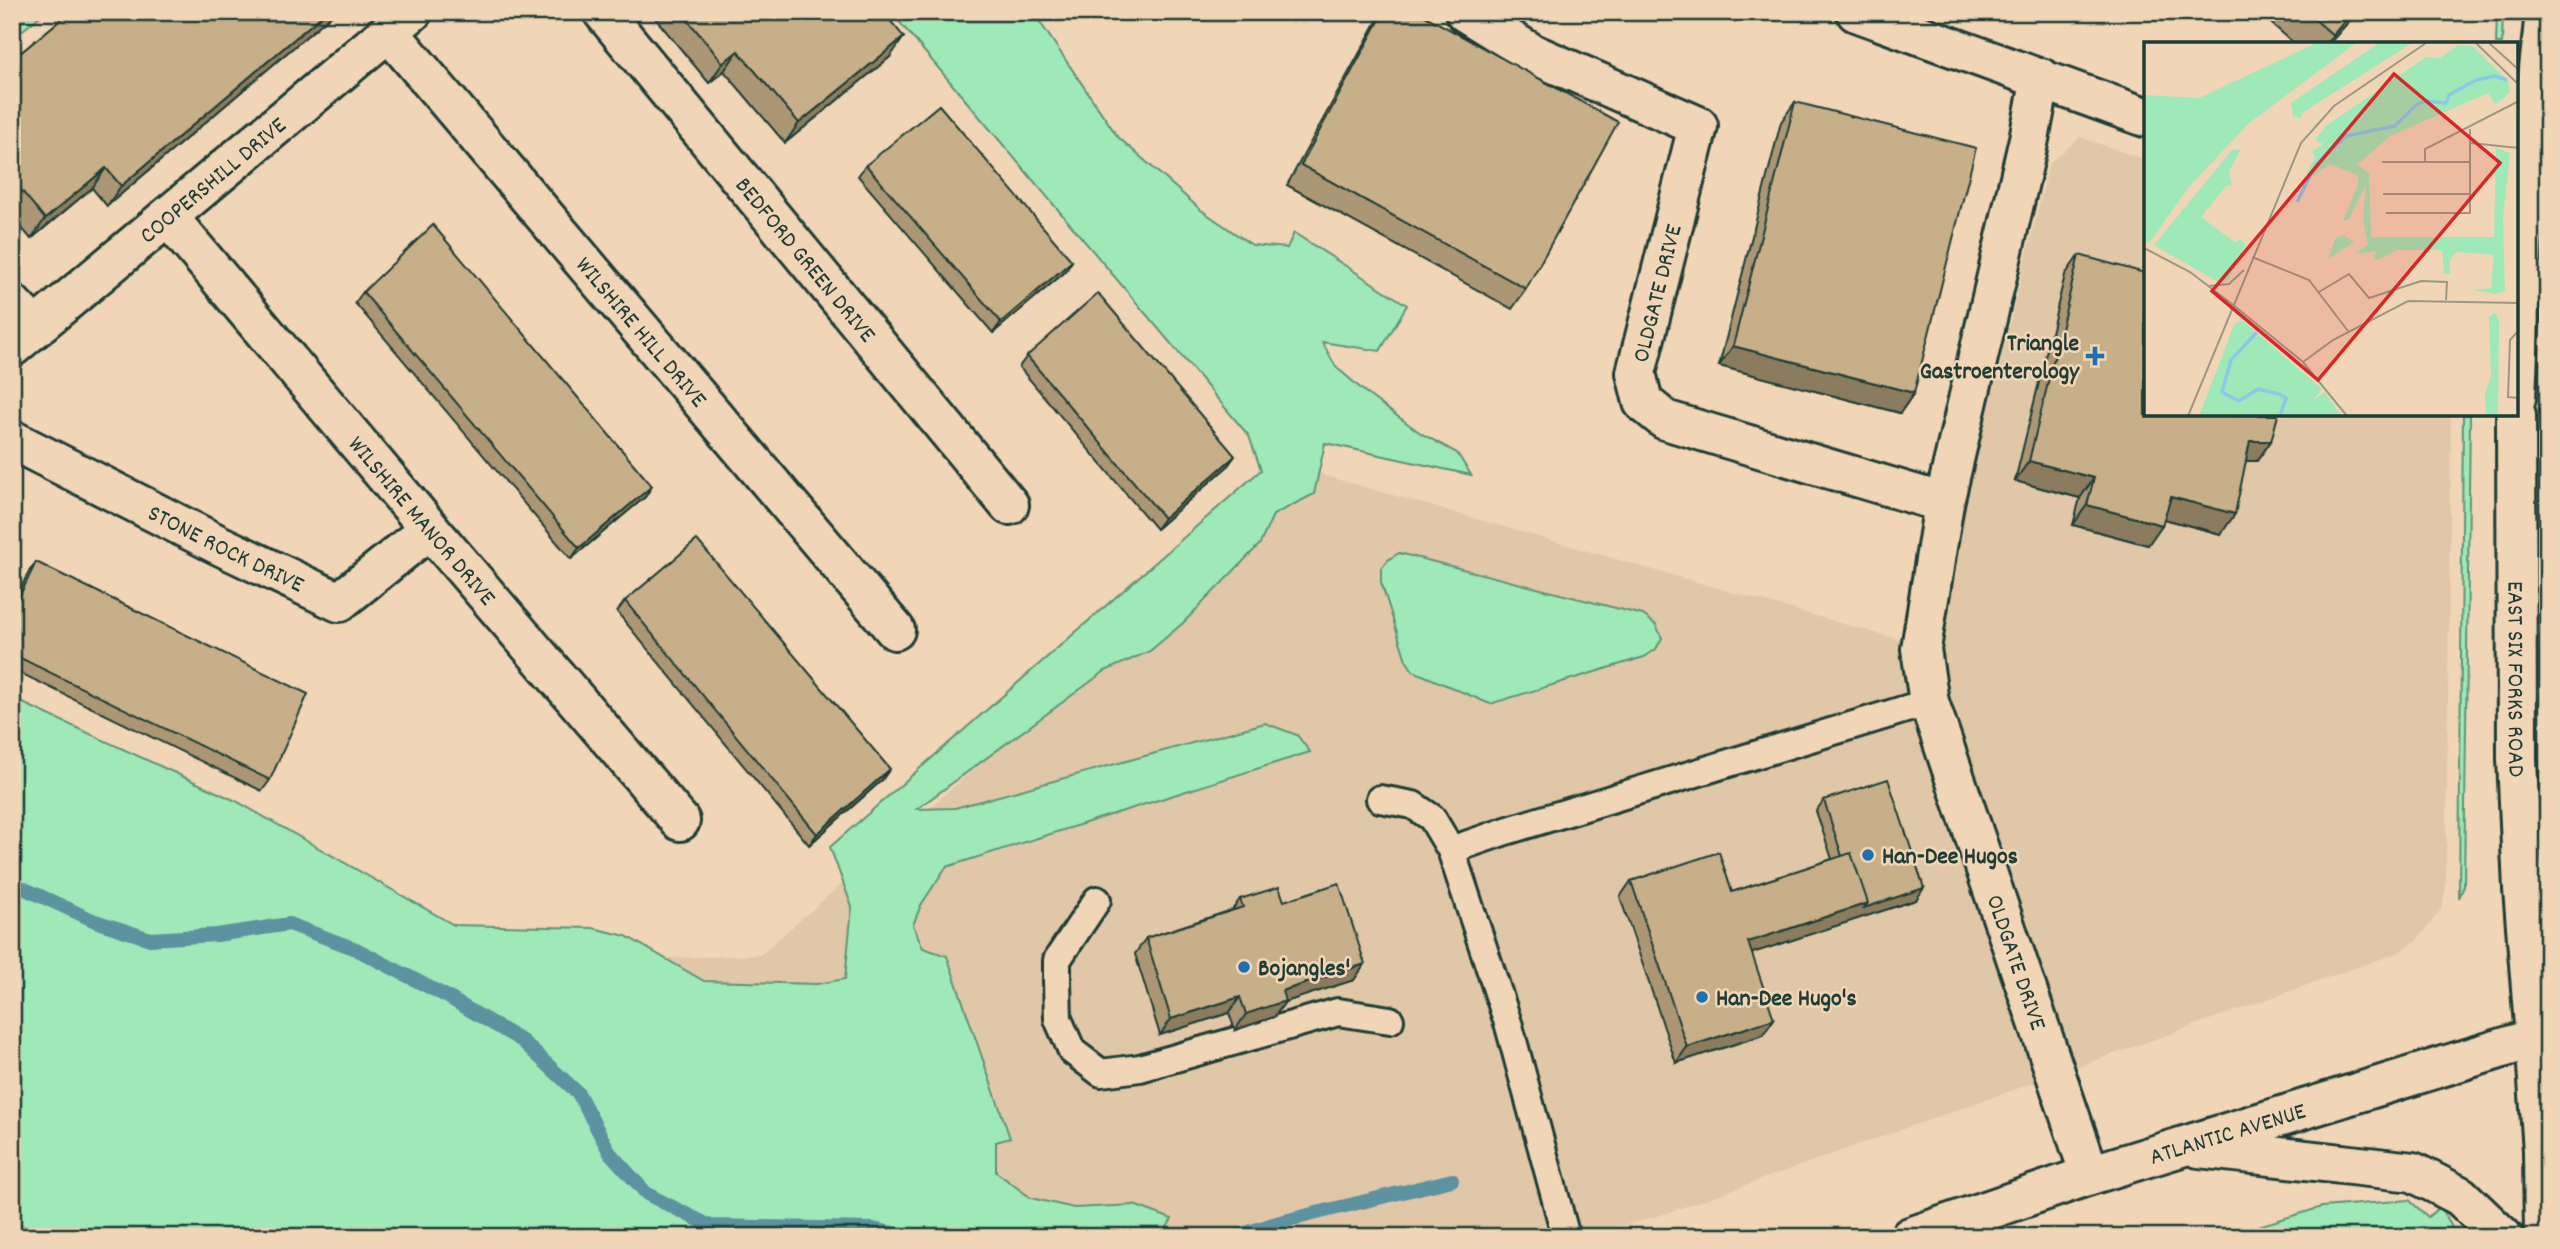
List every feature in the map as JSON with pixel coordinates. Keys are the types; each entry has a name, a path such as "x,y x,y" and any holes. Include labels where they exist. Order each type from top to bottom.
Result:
{"street":[{"name":"BEDFORD GREEN DRIVE","path":"603,12 1009,505"},
{"name":"OLDGATE DRIVE","path":"1465,12 1533,54 1698,126 1636,373 1643,401 1665,420 1944,503"},
{"path":"1856,12 2144,117"},
{"path":"2518,304 2520,210 2545,12"},
{"name":"COOPERSHILL DRIVE","path":"20,326 168,217 400,22"},
{"name":"WILSHIRE HILL DRIVE","path":"400,22 895,630"},
{"name":"OLDGATE DRIVE","path":"2041,78 1944,503 1921,649 1930,702 2090,1175"},
{"name":"WILSHIRE MANOR DRIVE","path":"168,217 680,821"},
{"name":"EAST SIX FORKS ROAD","path":"2516,416 2517,759 2523,889 2541,1036 2544,1237"},
{"name":"STONE ROCK DRIVE","path":"12,440 219,545 339,601 430,529"},
{"name":"ATLANTIC AVENUE","path":"1910,1237 2090,1175 2541,1036"},
{"path":"2183,1146 2413,1172 2460,1196 2503,1237"}],"lane":[{"path":"1451,850 1930,702"},
{"path":"1380,799 1413,805 1432,818 1451,850 1509,1026 1566,1237"},
{"path":"1097,900 1057,960 1057,981 1058,1019 1072,1051 1101,1073 1140,1068 1338,1012 1390,1020"}],"shaded area":[{"path":"2080,137 2144,160 2144,416 2451,416 2446,885 2442,908 2417,940 2397,953 1664,1214 1586,1237 430,1237 405,967 760,955 1315,473 1896,639 1935,628 2049,164"}],"green space":[{"path":"12,12 45,12 12,39"},
{"path":"891,12 1033,12 1118,137 1201,210 1252,245 1287,248 1294,233 1407,305 1380,351 1322,342 1336,367 1371,397 1422,434 1457,453 1471,475 1325,443 1314,494 1273,515 1260,544 1183,623 1150,651 1105,671 917,809 955,808 1265,723 1297,735 1310,752 946,867 921,905 913,925 923,948 947,956 1010,1138 996,1142 996,1172 1031,1198 1074,1208 1134,1205 1172,1219 1161,1237 59,1237 12,1223 12,698 236,801 454,925 593,928 626,936 704,981 817,984 845,979 852,907 830,847 1261,470 1249,436"},
{"path":"2497,12 2503,12 2502,42 2496,42"},
{"path":"2463,416 2470,416 2464,886 2459,898"},
{"path":"1399,553 1643,615 1656,625 1662,638 1656,649 1644,657 1490,704 1413,671 1406,660 1381,582 1381,569"},
{"path":"2409,1200 2428,1217 2441,1206 2457,1237 2222,1237 2322,1207"}],"building":[{"path":"70,12 326,12 121,186 106,168 45,219 12,179 12,60"},
{"path":"681,12 883,12 904,37 799,123 738,51 723,63"},
{"path":"1384,12 1418,12 1618,122 1526,289 1301,165"},
{"path":"2306,12 2352,12 2333,35"},
{"path":"1795,102 1976,148 1914,393 1733,346"},
{"path":"939,105 1072,261 1001,322 866,165"},
{"path":"433,225 652,486 579,548 363,292"},
{"name":"Triangle Gastroenterology","path":"2079,255 2144,273 2144,416 2278,416 2271,441 2250,441 2235,514 2171,497 2162,525 2087,505 2094,478 2029,461"},
{"path":"1098,293 1235,456 1164,518 1027,356"},
{"path":"697,540 890,769 817,834 625,601"},
{"path":"36,562 308,694 270,780 12,654 12,612"},
{"path":"1888,779 1924,888 1864,908 1868,903 1851,853 1842,856 1824,800"},
{"name":"Han-Dee Hugo's","path":"1719,852 1732,892 1851,853 1868,903 1748,942 1774,1019 1687,1047 1631,881"},
{"name":"Bojangles'","path":"1339,883 1365,964 1282,991 1285,1001 1246,1014 1240,997 1171,1019 1146,938 1243,907 1240,899 1279,887 1284,901"}],"waterway":[{"path":"12,883 95,921 150,939 217,935 289,924 356,949 446,996 522,1041 578,1093 610,1153 647,1194 710,1226 873,1229 914,1237"},
{"path":"1233,1237 1280,1222 1452,1180"}],"place":[{"name":"Triangle Gastroenterology","path":"2095,356"},
{"name":"Han-Dee Hugos","path":"1868,855"},
{"name":"Bojangles'","path":"1244,967"},
{"name":"Han-Dee Hugo's","path":"1702,997"}]}
